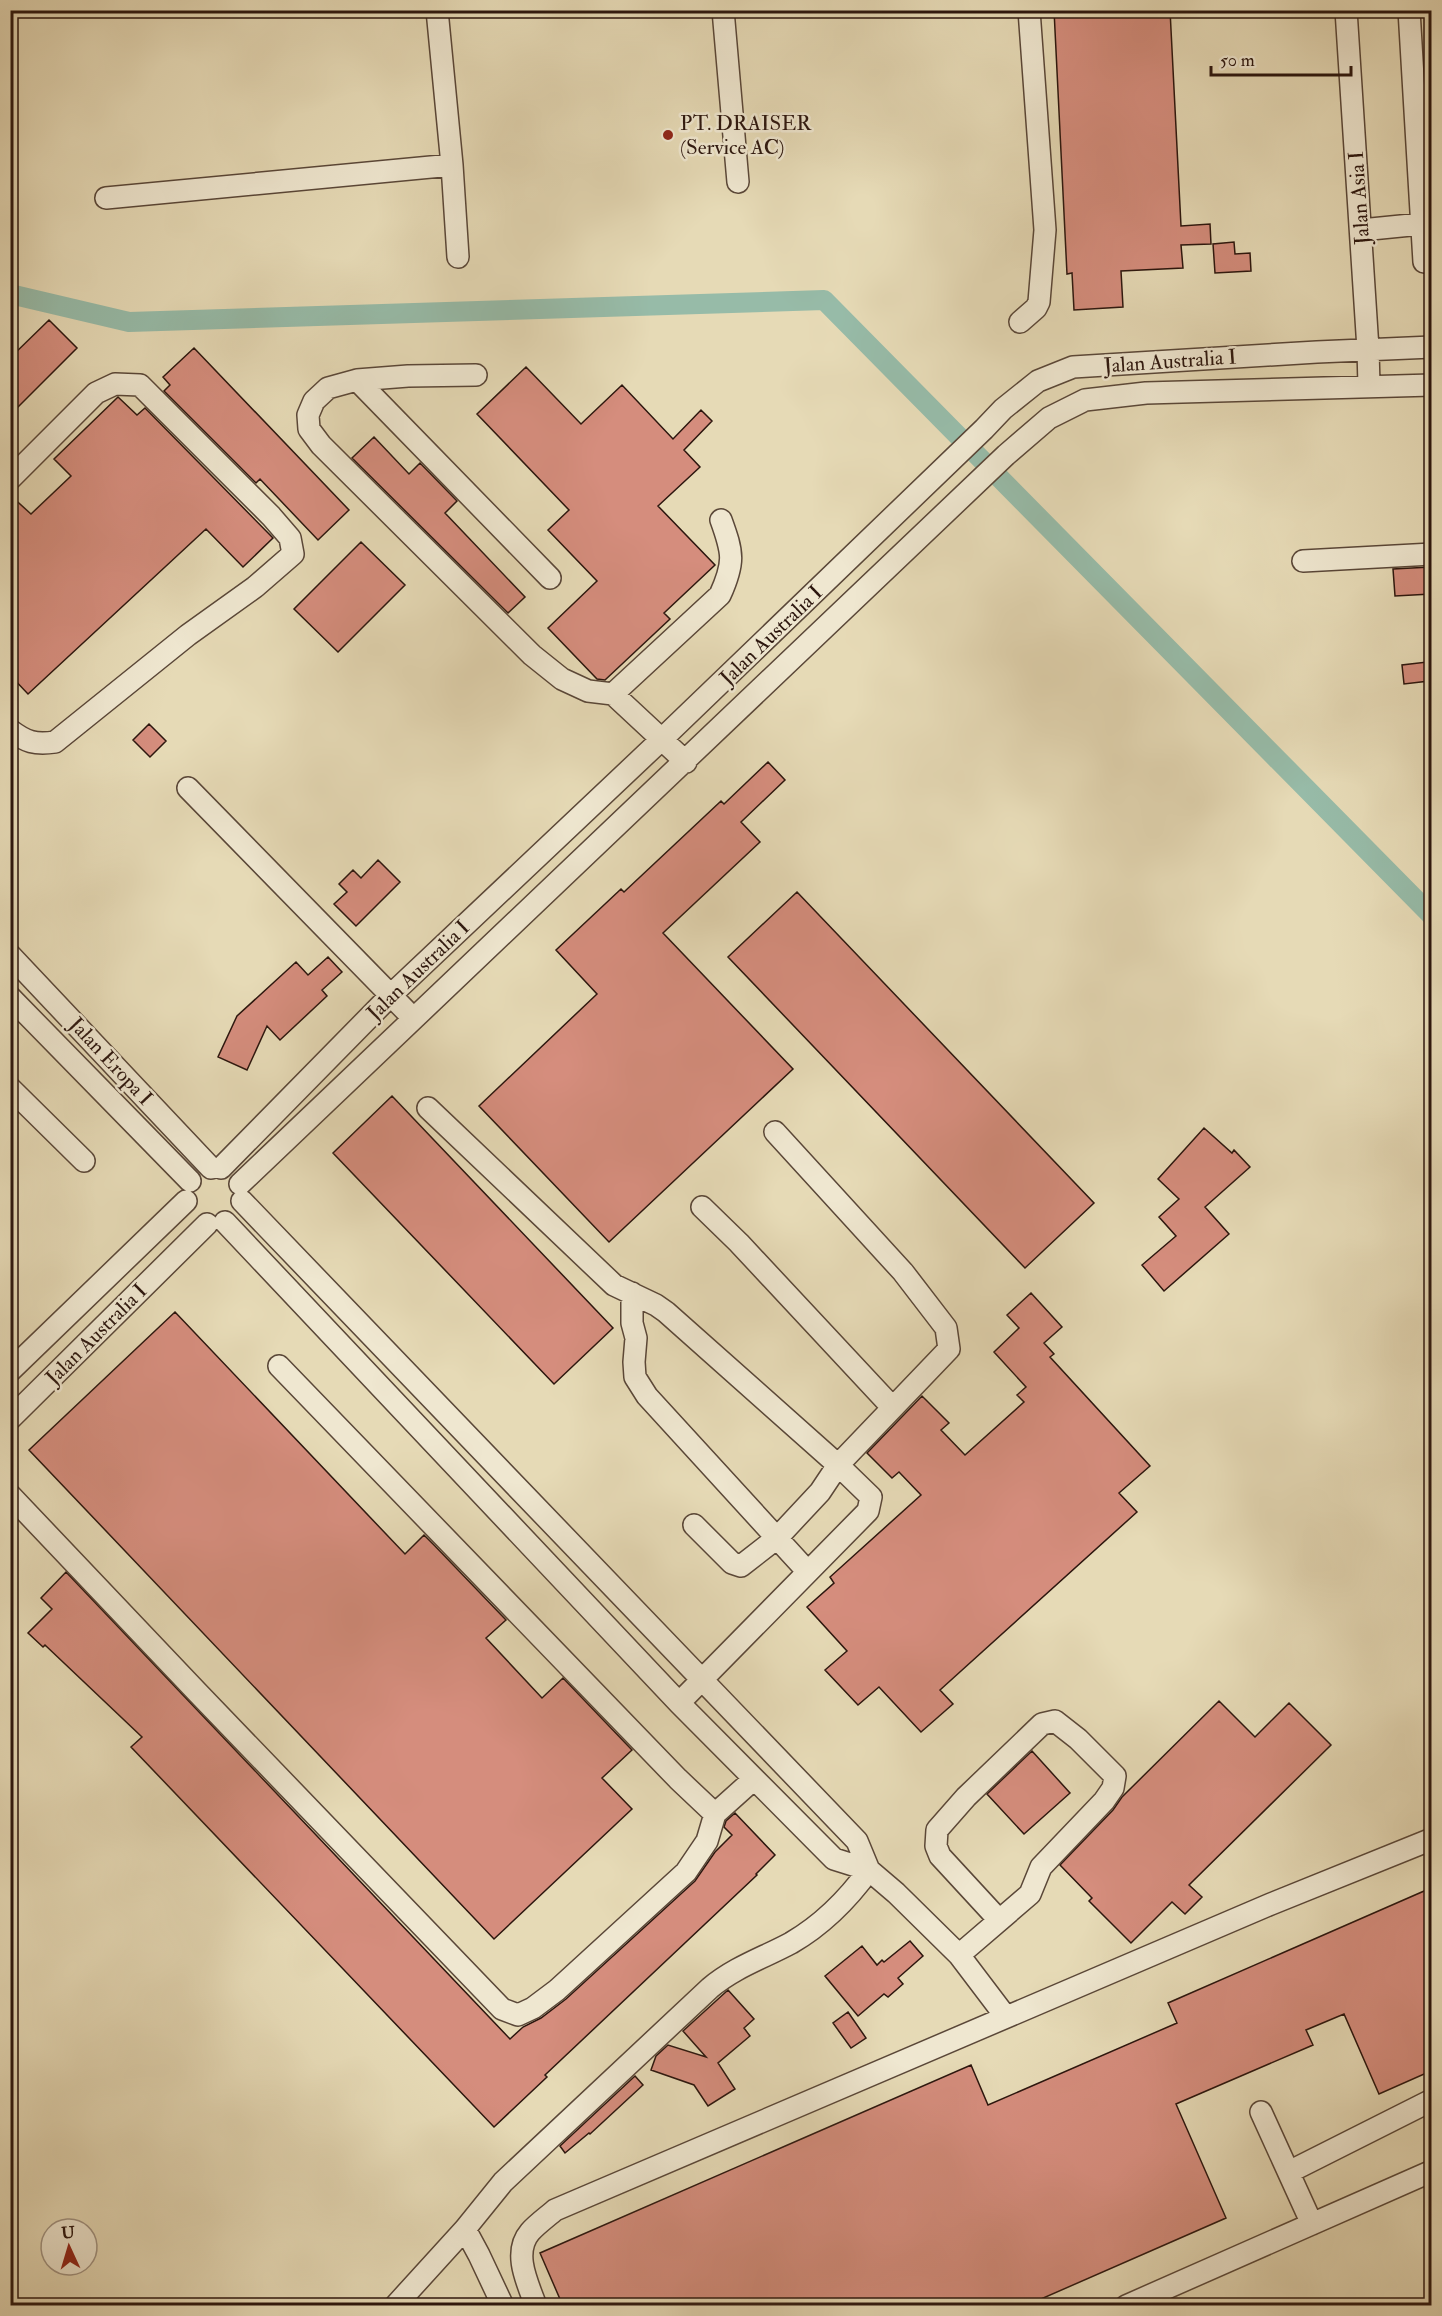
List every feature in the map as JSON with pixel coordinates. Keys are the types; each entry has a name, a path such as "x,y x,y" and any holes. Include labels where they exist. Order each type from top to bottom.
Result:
{"lane":[{"path":"437,10 452,165 458,257"},
{"path":"723,10 738,182"},
{"path":"1020,322 1036,308 1039,302 1045,230 1029,10"},
{"name":"Jalan Asia I","path":"1346,10 1369,386"},
{"path":"1409,10 1424,262"},
{"path":"106,198 452,165"},
{"path":"1361,230 1421,224"},
{"name":"Jalan Australia I","path":"10,1371 188,1191 199,1172 216,1168 392,994 661,740 1003,409 1038,381 1073,367 1431,347"},
{"path":"476,375 408,376 357,380 328,388 314,401 308,415 309,429 321,445 532,655 562,679 588,691 613,694 686,762"},
{"path":"357,380 550,578"},
{"path":"10,479 96,393 115,384 140,385 271,516 290,538 292,554 255,587 188,635 55,742 40,744 25,742 10,730"},
{"name":"Jalan Australia I","path":"10,1419 216,1223 236,1214 241,1193 413,1018 686,762 1006,455 1049,418 1085,400 1146,393 1431,385"},
{"path":"613,694 720,595 730,574 731,549 721,520"},
{"path":"1303,561 1431,554"},
{"path":"188,788 413,1018"},
{"name":"Jalan Eropa I","path":"10,955 216,1168"},
{"name":"Jalan Eropa I","path":"10,997 188,1191"},
{"path":"10,1088 84,1161"},
{"path":"428,1108 614,1284 666,1312 871,1497 868,1512 679,1703"},
{"path":"693,1525 732,1563 741,1566 777,1538 820,1492 838,1465 949,1349 946,1328 903,1272 774,1132"},
{"path":"216,1168 232,1174 241,1193 701,1680 857,1841 869,1870"},
{"path":"188,1191 193,1215 216,1223 679,1703 834,1859 869,1870 896,1893 959,1955 1006,2017"},
{"path":"702,1207 739,1243 892,1407"},
{"path":"632,1293 632,1323 636,1338 635,1377 647,1396 808,1572"},
{"path":"279,1366 678,1779 715,1814"},
{"path":"10,1495 502,2009 518,2015 533,2008 557,1990 678,1880 707,1841 715,1814 754,1779"},
{"path":"959,1955 1030,1894 1041,1867 1104,1801 1113,1788 1115,1776 1078,1739 1055,1721 1042,1724 1029,1735 966,1797 937,1830 936,1846 940,1856 999,1920"},
{"path":"536,2306 525,2277 521,2256 528,2233 555,2210 1271,1904 1431,1839"},
{"path":"395,2306 465,2229 502,2182 710,1988 738,1967 791,1943 819,1924 854,1892 869,1870"},
{"path":"1289,2172 1431,2100"},
{"path":"1261,2112 1312,2224"},
{"path":"1126,2306 1431,2171"},
{"path":"465,2229 480,2255 503,2306"}],"building":[{"path":"1054,10 1170,10 1181,226 1210,224 1211,244 1181,245 1183,268 1121,271 1123,307 1074,310 1072,273 1067,274"},
{"path":"1234,242 1235,254 1250,253 1251,271 1215,273 1213,244"},
{"path":"49,320 77,348 10,415 10,358"},
{"path":"194,348 349,510 318,540 260,479 256,483 164,391 170,385 163,377"},
{"path":"526,367 581,424 622,385 673,439 701,410 712,421 684,450 700,467 658,506 715,565 664,613 670,619 605,680 597,679 548,628 597,581 548,530 569,510 477,414"},
{"path":"118,397 137,415 145,408 273,538 243,567 206,529 28,694 10,675 10,495 31,514 71,476 54,459"},
{"path":"374,437 409,474 420,463 457,501 445,513 525,597 508,613 352,458"},
{"path":"361,542 405,585 338,652 294,609"},
{"path":"1431,567 1431,594 1395,596 1393,569"},
{"path":"1427,662 1429,681 1404,684 1402,665"},
{"path":"149,724 166,741 150,757 133,740"},
{"path":"768,762 785,780 741,822 760,842 663,933 793,1069 609,1242 479,1106 597,994 556,950 621,889 624,892 721,801 724,804"},
{"path":"378,860 400,882 356,926 334,904 347,892 339,884 353,870 361,878"},
{"path":"797,892 1094,1203 1025,1268 728,957"},
{"path":"328,957 342,972 322,990 327,996 280,1040 267,1026 247,1070 218,1057 237,1016 296,962 308,975"},
{"path":"392,1096 613,1328 554,1384 333,1153"},
{"path":"1204,1128 1232,1153 1234,1150 1250,1167 1205,1207 1229,1234 1164,1291 1142,1265 1176,1236 1159,1217 1179,1199 1158,1179"},
{"path":"1031,1293 1062,1327 1044,1343 1054,1354 1050,1357 1150,1466 1119,1493 1137,1512 940,1690 953,1704 921,1732 879,1687 858,1705 825,1670 847,1651 807,1607 834,1583 830,1577 921,1495 899,1472 892,1478 867,1453 922,1396 949,1423 941,1430 965,1455 1024,1402 1017,1395 1026,1387 994,1352 1019,1328 1007,1315"},
{"path":"175,1312 405,1554 424,1535 506,1620 486,1638 542,1698 563,1678 632,1750 602,1778 632,1809 494,1939 29,1450"},
{"path":"66,1572 510,2039 523,2027 541,2018 566,1999 695,1881 715,1852 732,1835 724,1827 726,1821 735,1813 775,1855 757,1875 545,2075 547,2077 494,2127 131,1747 142,1737 45,1645 43,1647 28,1633 52,1609 41,1598"},
{"path":"1219,1701 1255,1737 1289,1703 1331,1745 1189,1885 1202,1897 1185,1914 1172,1902 1131,1943 1089,1901 1092,1898 1060,1865 1113,1810 1122,1797"},
{"path":"1032,1751 1070,1793 1024,1834 987,1794"},
{"path":"1431,1888 1431,2071 1379,2094 1344,2014 1306,2030 1313,2045 1176,2104 1226,2218 1025,2306 563,2306 540,2253 971,2065 988,2105 1177,2023 1168,2003"},
{"path":"910,1941 923,1956 898,1978 903,1984 888,1997 884,1994 858,2016 825,1976 862,1946 877,1965"},
{"path":"728,1990 754,2019 744,2028 750,2036 718,2063 735,2089 708,2106 694,2085 651,2070 656,2056 668,2045 706,2057 683,2031"},
{"path":"848,2012 866,2038 851,2048 833,2023"},
{"path":"635,2076 643,2085 590,2134 565,2153 560,2146"}],"waterway":[{"path":"10,294 129,322 824,300 1432,916"}],"place":[{"name":"PT. DRAISER (Service AC)","path":"668,135"}]}
